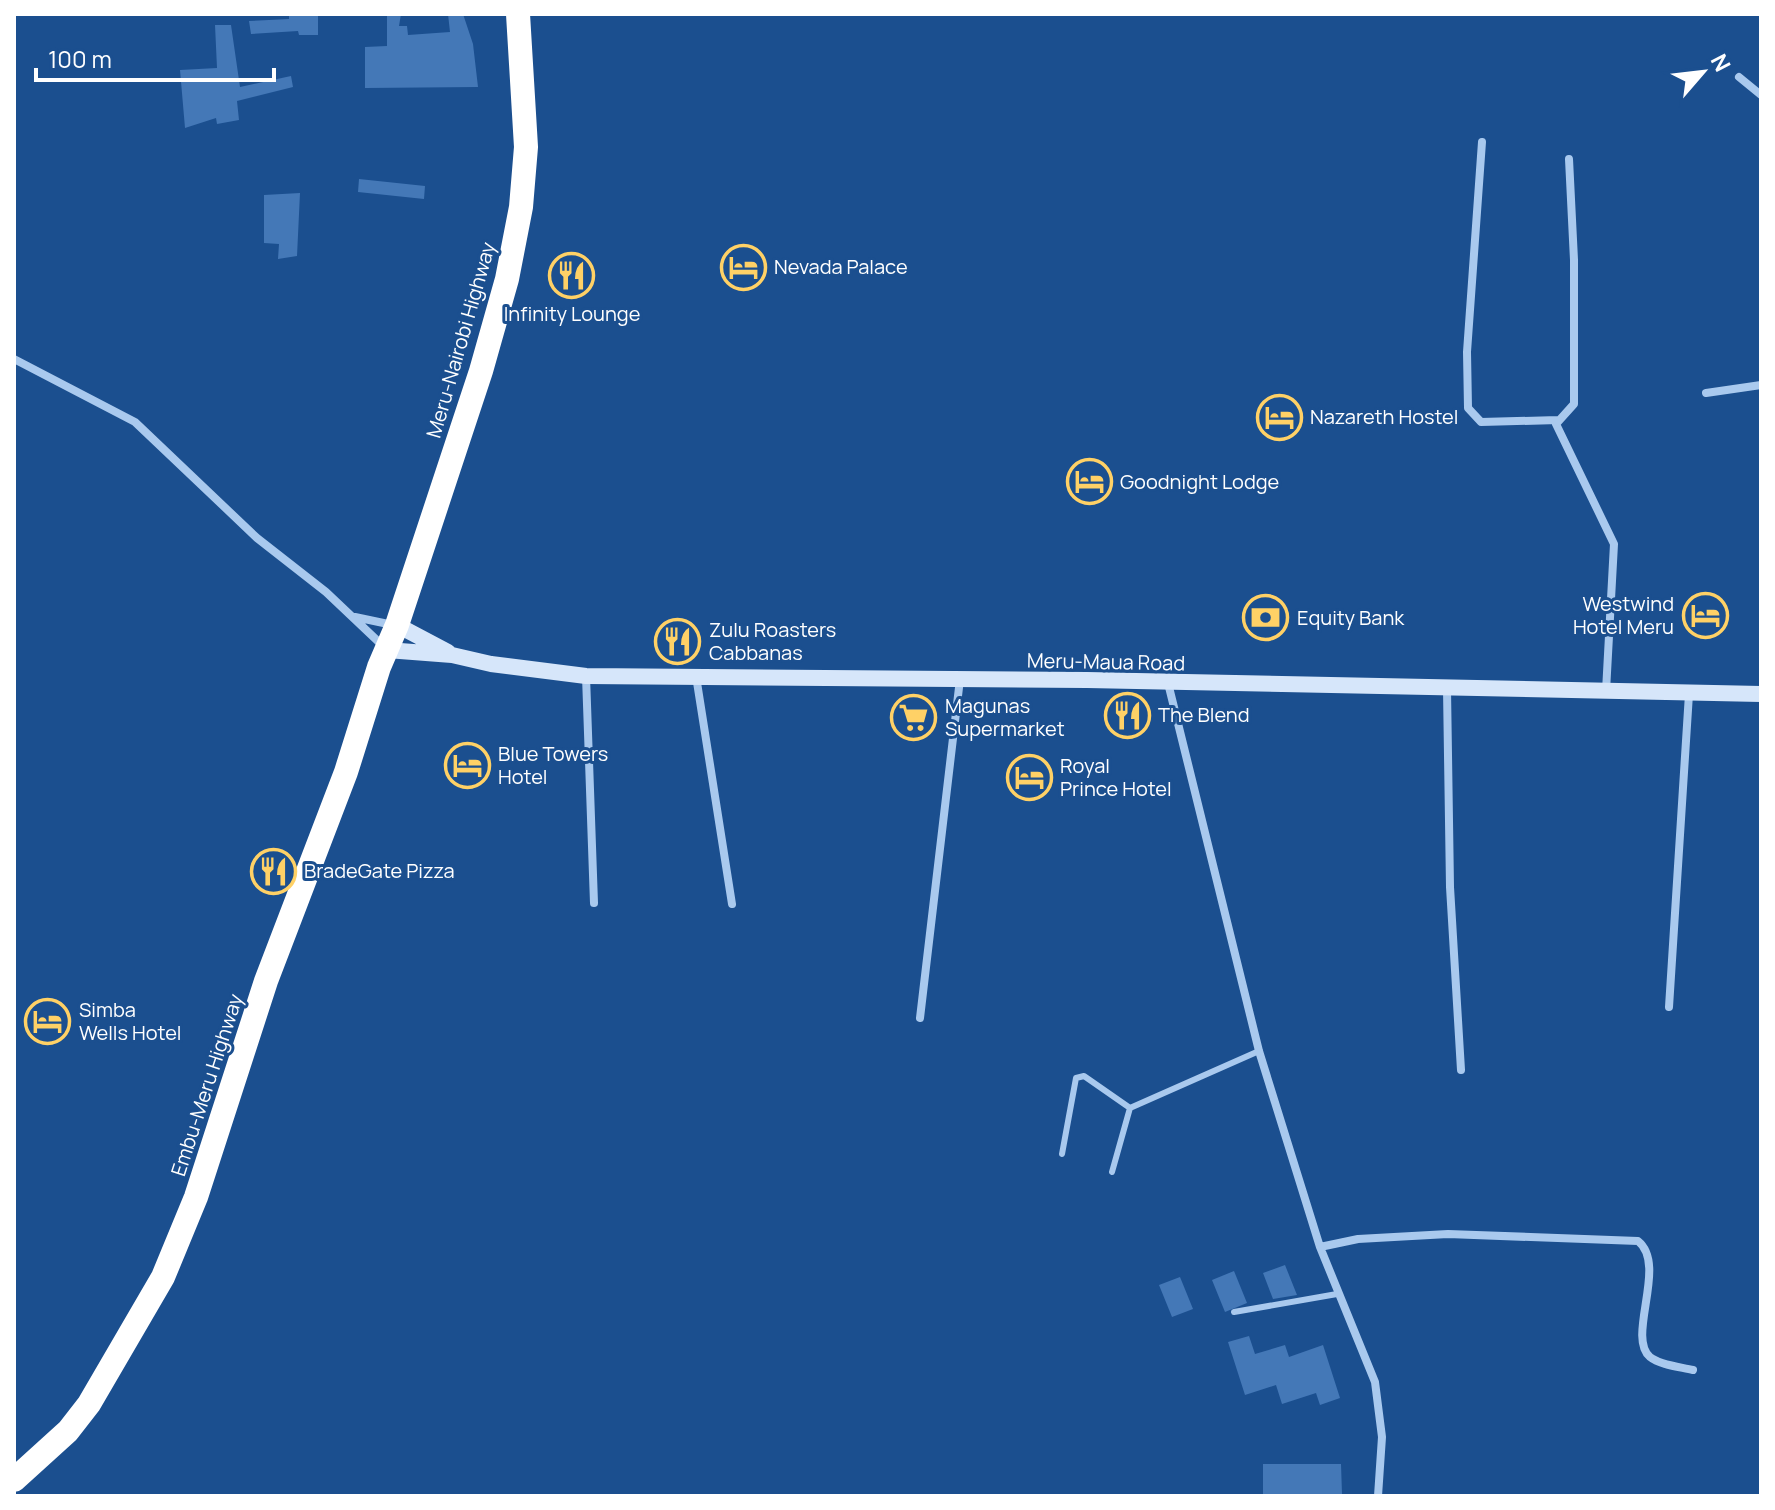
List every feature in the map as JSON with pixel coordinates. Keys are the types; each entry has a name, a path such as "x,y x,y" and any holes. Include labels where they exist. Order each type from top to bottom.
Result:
{"highway":[{"name":"Meru-Nairobi Highway","path":"383,659 481,371 507,279 521,207 526,147 518,14"},
{"name":"Embu-Meru Highway","path":"14,1480 68,1431 89,1404 163,1277 196,1197 266,981 346,772 383,659"}],"main road":[{"name":"Meru-Maua Road","path":"397,625 452,655"},
{"name":"Meru-Maua Road","path":"383,659 452,655 518,668 586,676 960,679 1761,694"}],"street":[{"path":"1739,77 1761,95"},
{"path":"1482,142 1467,352 1468,408 1481,422 1558,420 1574,404 1574,260 1569,159"},
{"path":"14,359 135,422 257,538 354,617 383,659"},
{"path":"1706,393 1761,385"},
{"path":"1558,420 1559,434 1614,544 1606,691"},
{"path":"354,617 397,625"},
{"path":"696,675 732,904"},
{"path":"586,676 594,903"},
{"path":"920,1018 960,679"},
{"path":"1168,683 1259,1051 1320,1247 1375,1382 1382,1437 1378,1496"},
{"path":"1447,689 1450,887 1461,1070"},
{"path":"1669,1007 1689,694"},
{"path":"1320,1247 1358,1239 1448,1234 1638,1241 1647,1250 1642,1337 1646,1353 1652,1359 1693,1370"}],"lane":[{"path":"1130,1108 1259,1051"},
{"path":"1062,1154 1076,1078 1084,1076 1130,1108"},
{"path":"1112,1172 1130,1108"},
{"path":"1234,1312 1337,1294"}],"building":[{"path":"289,14 318,14 318,35 299,35 298,31 251,34 249,21 289,19"},
{"path":"387,14 401,14 399,26 407,26 408,35 450,32 448,14 463,14 473,44 478,87 365,88 365,47 387,46"},
{"path":"215,25 231,25 240,87 291,76 293,87 237,101 239,120 217,124 216,118 185,128 180,70 217,68"},
{"path":"359,179 425,186 424,199 358,192"},
{"path":"300,193 297,256 278,259 279,244 264,243 264,195"},
{"path":"1285,1265 1297,1295 1273,1299 1263,1273"},
{"path":"1234,1271 1247,1303 1225,1312 1212,1280"},
{"path":"1180,1277 1193,1309 1172,1317 1159,1285"},
{"path":"1249,1336 1255,1354 1285,1345 1289,1357 1323,1345 1340,1398 1320,1405 1316,1393 1282,1404 1276,1385 1245,1395 1228,1342"},
{"path":"1263,1464 1341,1464 1342,1494 1263,1494"}],"place":[{"name":"Nevada Palace","path":"743,267"},
{"name":"Infinity Lounge","path":"572,275"},
{"name":"Nazareth Hostel","path":"1279,417"},
{"name":"Goodnight Lodge","path":"1089,482"},
{"name":"Westwind Hotel Meru","path":"1705,615"},
{"name":"Equity Bank","path":"1266,618"},
{"name":"Zulu Roasters Cabbanas","path":"678,641"},
{"name":"The Blend","path":"1127,715"},
{"name":"Magunas Supermarket","path":"914,717"},
{"name":"Blue Towers Hotel","path":"467,766"},
{"name":"Royal Prince Hotel","path":"1029,777"},
{"name":"BradeGate Pizza","path":"273,871"},
{"name":"Simba Wells Hotel","path":"48,1022"}]}
